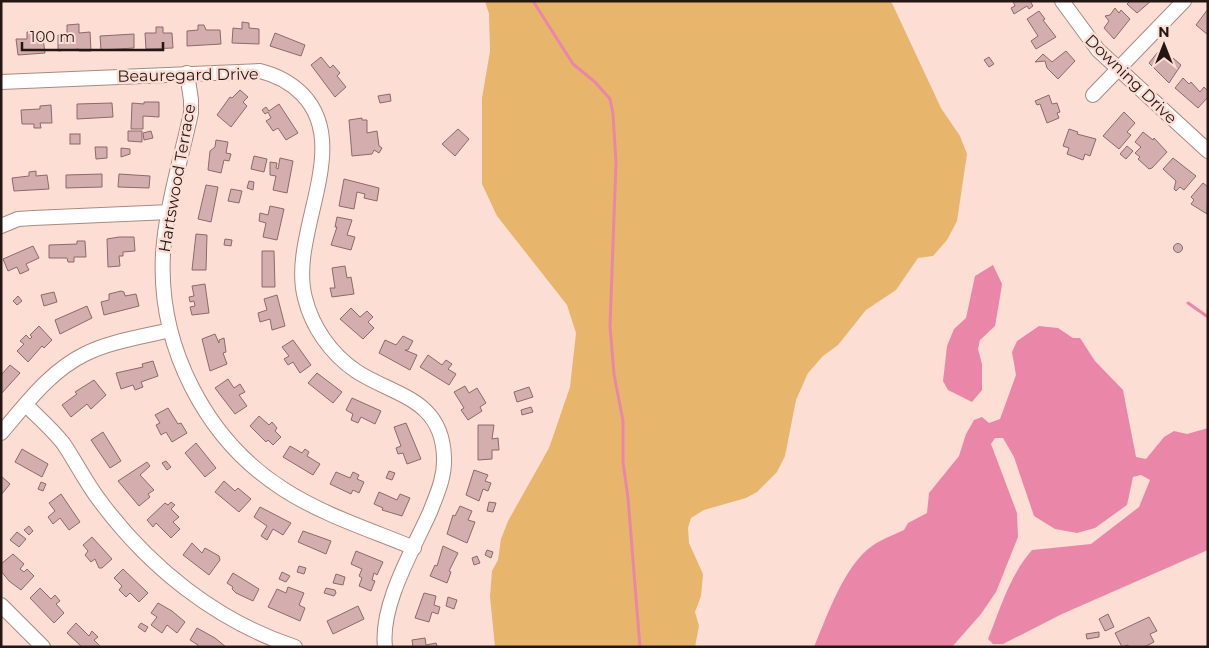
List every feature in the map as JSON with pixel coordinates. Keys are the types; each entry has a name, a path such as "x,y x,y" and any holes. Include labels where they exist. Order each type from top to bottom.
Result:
{"street":[{"name":"Downing Drive","path":"1062,1 1084,33 1119,70 1208,151"},
{"path":"1093,95 1184,1"},
{"name":"Beauregard Drive","path":"1,82 253,71 269,74 287,82 298,90 315,110 322,134 323,157 304,247 302,278 304,298 316,327 328,346 342,361 365,377 412,399 427,413 439,430 444,457 440,488 387,614 386,647"},
{"name":"Hartswood Terrace","path":"187,73 191,113 163,255 163,282 170,330 184,371 202,406 234,448 258,470 284,490 306,502 414,548"},
{"path":"1,226 18,219 170,212"},
{"path":"1,433 58,371 85,354 111,344 170,330"},
{"path":"26,405 62,442 98,499 123,531 168,576 222,613 260,633 295,647"},
{"path":"1,606 43,647"}],"shaded area":[{"path":"485,1 891,1 941,108 960,136 967,154 957,221 947,240 933,256 918,258 896,290 866,310 838,345 823,356 808,373 796,400 785,456 777,472 757,492 746,498 704,510 691,518 688,528 689,543 703,574 701,596 695,612 699,626 695,647 495,647 490,597 492,571 498,560 501,539 508,521 549,448 570,387 576,333 567,305 497,216 482,184 482,98 490,51 489,14"},
{"path":"993,265 1002,284 995,326 980,340 978,349 982,364 982,390 972,402 948,390 943,381 947,346 954,329 966,318 975,276"},
{"path":"1039,326 1058,328 1073,338 1080,338 1095,361 1123,390 1136,457 1146,459 1164,437 1174,431 1187,434 1208,428 1208,550 1062,614 1003,644 993,644 988,639 1001,604 1018,570 1032,550 1091,544 1139,507 1150,480 1141,475 1133,477 1127,505 1095,528 1077,533 1055,529 1034,516 1014,457 1003,438 995,438 991,444 1017,513 1018,537 996,592 981,614 952,647 814,647 837,592 853,566 872,546 904,530 908,523 927,513 929,493 959,456 966,434 974,420 982,417 989,423 1000,419 1016,375 1012,352 1017,341"}],"building":[{"path":"1013,1 1030,1 1033,6 1029,9 1027,6 1014,14 1011,8 1015,6"},
{"path":"1130,1 1151,1 1137,13 1127,4"},
{"path":"1115,8 1119,13 1121,10 1130,19 1114,39 1104,28 1109,21 1105,16 1110,15"},
{"path":"1208,9 1208,35 1196,25"},
{"path":"1039,11 1045,19 1043,20 1056,37 1036,49 1031,41 1038,36 1027,19"},
{"path":"242,22 249,23 249,28 259,29 259,44 232,43 233,28 242,29"},
{"path":"79,24 79,33 90,32 91,51 79,51 79,49 58,51 58,35 67,35 67,25"},
{"path":"198,25 204,25 206,30 220,30 221,44 187,46 187,31 198,30"},
{"path":"156,27 163,27 163,33 172,33 173,48 146,49 145,33 156,33"},
{"path":"27,32 34,32 35,39 43,38 45,53 18,55 16,39 27,39"},
{"path":"275,33 305,45 301,56 270,46"},
{"path":"134,34 134,48 101,50 100,36"},
{"path":"1066,51 1075,61 1058,79 1047,68 1045,61 1035,62 1043,54 1052,62"},
{"path":"1158,52 1169,62 1173,58 1181,65 1169,83 1149,63"},
{"path":"321,57 330,68 333,65 340,73 337,76 346,87 335,97 311,65"},
{"path":"989,57 994,64 989,67 984,60"},
{"path":"1183,78 1189,84 1191,82 1200,92 1204,87 1208,91 1208,97 1198,108 1175,88"},
{"path":"240,90 248,97 243,102 247,106 231,127 217,115 230,97 232,98"},
{"path":"390,94 391,101 380,103 378,96"},
{"path":"1049,95 1052,104 1057,103 1060,112 1057,113 1059,118 1047,123 1040,104 1037,105 1035,101"},
{"path":"144,102 159,102 159,117 143,116 143,129 131,129 132,103 144,104"},
{"path":"112,103 113,117 77,119 77,104"},
{"path":"279,104 298,133 286,140 278,128 273,131 266,121 271,118 268,112 265,114 262,110 266,107 269,111"},
{"path":"51,105 52,123 40,123 41,128 34,128 34,124 22,124 21,110 40,109 40,106"},
{"path":"1124,112 1135,123 1127,132 1131,135 1119,149 1103,136"},
{"path":"362,118 362,120 367,120 367,133 377,131 379,146 382,148 379,153 374,150 372,154 352,156 349,120"},
{"path":"458,129 469,139 455,156 442,144"},
{"path":"1069,129 1078,132 1077,134 1096,139 1090,156 1085,154 1083,160 1067,154 1069,148 1063,146"},
{"path":"128,131 142,131 142,142 128,141"},
{"path":"151,131 153,138 144,140 143,133"},
{"path":"1143,132 1153,140 1154,138 1167,152 1149,169 1138,159 1140,157 1135,153 1141,147 1135,142"},
{"path":"70,134 80,134 80,144 70,144"},
{"path":"216,140 228,142 226,153 231,154 229,161 224,160 221,173 208,170 210,151 215,147"},
{"path":"1127,146 1133,151 1126,159 1120,154"},
{"path":"95,147 107,147 107,158 96,159"},
{"path":"121,148 130,149 130,154 121,157"},
{"path":"254,156 267,159 264,172 251,169"},
{"path":"280,158 293,161 287,193 273,190 276,176 270,175 270,162 277,163 276,168 278,169"},
{"path":"1173,158 1196,176 1184,190 1180,187 1176,191 1174,189 1176,181 1163,169"},
{"path":"36,171 36,176 47,175 49,189 14,191 12,178 29,176 29,172"},
{"path":"102,174 102,187 66,188 66,175"},
{"path":"119,174 150,176 149,188 118,187"},
{"path":"344,179 379,188 377,201 364,198 365,194 357,192 354,209 339,206"},
{"path":"249,181 254,182 253,190 247,188"},
{"path":"1203,183 1208,187 1207,214 1191,204 1194,200 1191,197"},
{"path":"206,185 218,187 211,222 198,219"},
{"path":"231,189 242,191 239,203 228,201"},
{"path":"270,206 284,209 277,240 263,237 266,223 259,221 260,213 268,215"},
{"path":"337,217 352,220 347,235 355,237 351,250 331,245 337,227 335,227"},
{"path":"196,234 207,235 206,270 192,270"},
{"path":"134,237 135,251 123,252 123,256 119,256 120,266 108,267 107,239"},
{"path":"225,239 232,240 231,246 224,245"},
{"path":"77,241 85,241 86,257 74,257 74,262 68,262 67,258 49,258 49,245 77,244"},
{"path":"1178,243 1183,248 1178,253 1173,248"},
{"path":"33,246 39,258 26,264 29,270 20,274 17,267 8,271 3,259"},
{"path":"262,251 274,251 275,287 262,287"},
{"path":"345,266 347,278 351,277 354,294 332,297 330,288 335,288 332,268"},
{"path":"205,284 209,313 192,315 190,307 195,306 194,301 190,302 189,297 194,296 192,286"},
{"path":"54,292 57,302 44,306 41,295"},
{"path":"124,292 125,296 136,294 139,306 104,315 101,302 109,300 109,294"},
{"path":"277,295 285,326 272,330 270,319 260,322 258,313 267,310 264,299"},
{"path":"18,296 22,301 17,305 13,301"},
{"path":"87,306 92,318 60,334 55,320"},
{"path":"351,308 360,317 367,311 373,317 368,322 374,328 363,339 340,319"},
{"path":"39,326 52,340 44,348 42,346 28,362 17,351 24,344 20,341 26,335 30,339 32,337 30,335"},
{"path":"215,334 219,343 219,340 224,338 226,352 223,353 227,364 210,371 202,339"},
{"path":"403,336 413,341 408,350 405,350 417,355 410,370 379,353 385,340 396,345"},
{"path":"293,340 311,365 300,373 293,362 288,365 284,359 289,356 282,347"},
{"path":"428,355 442,365 446,360 452,364 448,369 456,374 449,385 420,367"},
{"path":"153,361 158,376 141,382 143,387 135,390 133,385 121,389 116,373 143,367 142,364"},
{"path":"10,365 20,373 1,394 1,375"},
{"path":"317,373 342,392 333,403 308,383"},
{"path":"228,379 234,388 240,384 245,392 239,395 247,406 235,414 215,388"},
{"path":"94,380 106,395 91,409 87,404 71,417 62,405 77,394 75,392"},
{"path":"465,386 469,393 477,388 486,403 480,407 482,411 468,420 461,410 464,408 454,392"},
{"path":"529,387 533,397 517,402 514,392"},
{"path":"352,398 381,411 375,424 361,417 358,423 351,420 353,414 346,410"},
{"path":"531,407 533,412 522,415 521,410"},
{"path":"168,408 178,424 181,423 187,433 172,442 166,432 161,435 156,425 160,423 155,415"},
{"path":"259,416 269,425 272,422 277,428 275,431 281,437 273,445 268,440 266,442 250,426"},
{"path":"406,423 421,459 407,464 403,453 398,454 396,448 401,446 394,427"},
{"path":"478,425 494,425 492,439 498,438 499,450 492,450 492,459 478,460"},
{"path":"103,432 121,461 110,468 91,440"},
{"path":"196,443 216,468 205,477 185,453"},
{"path":"290,446 302,453 305,449 309,452 307,456 320,464 313,475 283,457"},
{"path":"22,449 48,464 42,477 15,462"},
{"path":"166,461 171,467 167,470 162,463"},
{"path":"147,462 150,466 140,475 154,490 148,494 150,497 139,506 118,481"},
{"path":"474,470 488,475 485,481 491,483 488,491 483,489 479,501 466,495"},
{"path":"389,471 395,473 392,480 386,478"},
{"path":"336,472 350,478 353,472 359,475 357,479 364,482 359,493 353,490 351,494 330,484"},
{"path":"1,476 10,484 1,495"},
{"path":"224,481 235,491 238,488 251,499 239,512 215,492"},
{"path":"41,482 46,484 43,491 38,489"},
{"path":"379,492 397,500 400,494 410,498 402,516 382,510 383,508 374,504"},
{"path":"61,494 80,522 69,530 60,518 53,524 48,517 55,511 49,503"},
{"path":"171,502 175,505 171,509 179,517 173,522 180,529 171,538 156,523 153,527 147,520 165,503 168,505"},
{"path":"489,502 496,503 493,512 487,511"},
{"path":"460,506 472,511 468,520 475,522 467,543 447,534 453,515 455,516"},
{"path":"260,507 291,523 283,535 273,529 267,540 261,536 267,526 254,517"},
{"path":"29,526 33,531 29,535 24,530"},
{"path":"303,531 331,541 326,554 298,542"},
{"path":"17,532 26,539 19,547 10,540"},
{"path":"92,537 112,559 102,568 99,568 95,559 91,562 85,555 88,551 83,545"},
{"path":"192,543 202,553 205,548 219,556 220,560 209,575 183,555"},
{"path":"443,546 458,553 449,571 451,572 447,583 430,576 435,565 437,566"},
{"path":"487,550 493,552 491,558 485,555"},
{"path":"356,551 383,562 377,575 374,573 372,580 375,581 371,591 359,586 362,578 359,576 362,569 351,564"},
{"path":"13,554 24,564 20,569 24,572 27,569 34,576 21,590 9,581 1,571 1,564"},
{"path":"477,556 480,563 474,565 472,558"},
{"path":"299,566 306,568 304,574 297,572"},
{"path":"123,569 148,593 139,602 130,593 126,597 119,590 122,586 114,578"},
{"path":"282,572 290,576 286,582 279,579"},
{"path":"233,573 259,589 253,601 236,593 232,589 233,587 227,583"},
{"path":"336,574 345,577 343,585 333,583"},
{"path":"288,587 304,593 299,605 305,608 300,621 268,607 277,589 286,593"},
{"path":"40,588 51,599 55,595 60,601 56,604 64,613 54,623 30,598"},
{"path":"326,588 335,590 334,596 324,593"},
{"path":"424,593 436,596 434,605 440,607 438,614 432,612 429,622 415,618"},
{"path":"448,597 457,600 454,609 446,606"},
{"path":"158,603 172,611 185,622 177,633 167,625 162,633 151,625 157,617 151,613"},
{"path":"358,606 364,619 333,634 327,621"},
{"path":"1108,614 1114,627 1105,631 1099,619"},
{"path":"1149,617 1157,631 1150,634 1154,642 1144,647 1129,647 1128,645 1122,647 1115,633"},
{"path":"76,623 89,636 92,631 98,637 94,640 101,647 82,647 67,633"},
{"path":"141,623 148,627 145,632 138,627"},
{"path":"197,628 226,647 197,647 198,645 190,640"},
{"path":"1099,632 1099,637 1087,639 1086,634"},
{"path":"425,638 426,645 436,643 437,646 442,647 413,647 412,640"}],"waterway":[{"path":"533,1 573,64 595,82 610,99 613,114 616,163 610,326 614,374 623,421 623,462 628,498 640,647"},
{"path":"1188,303 1208,317"}]}
